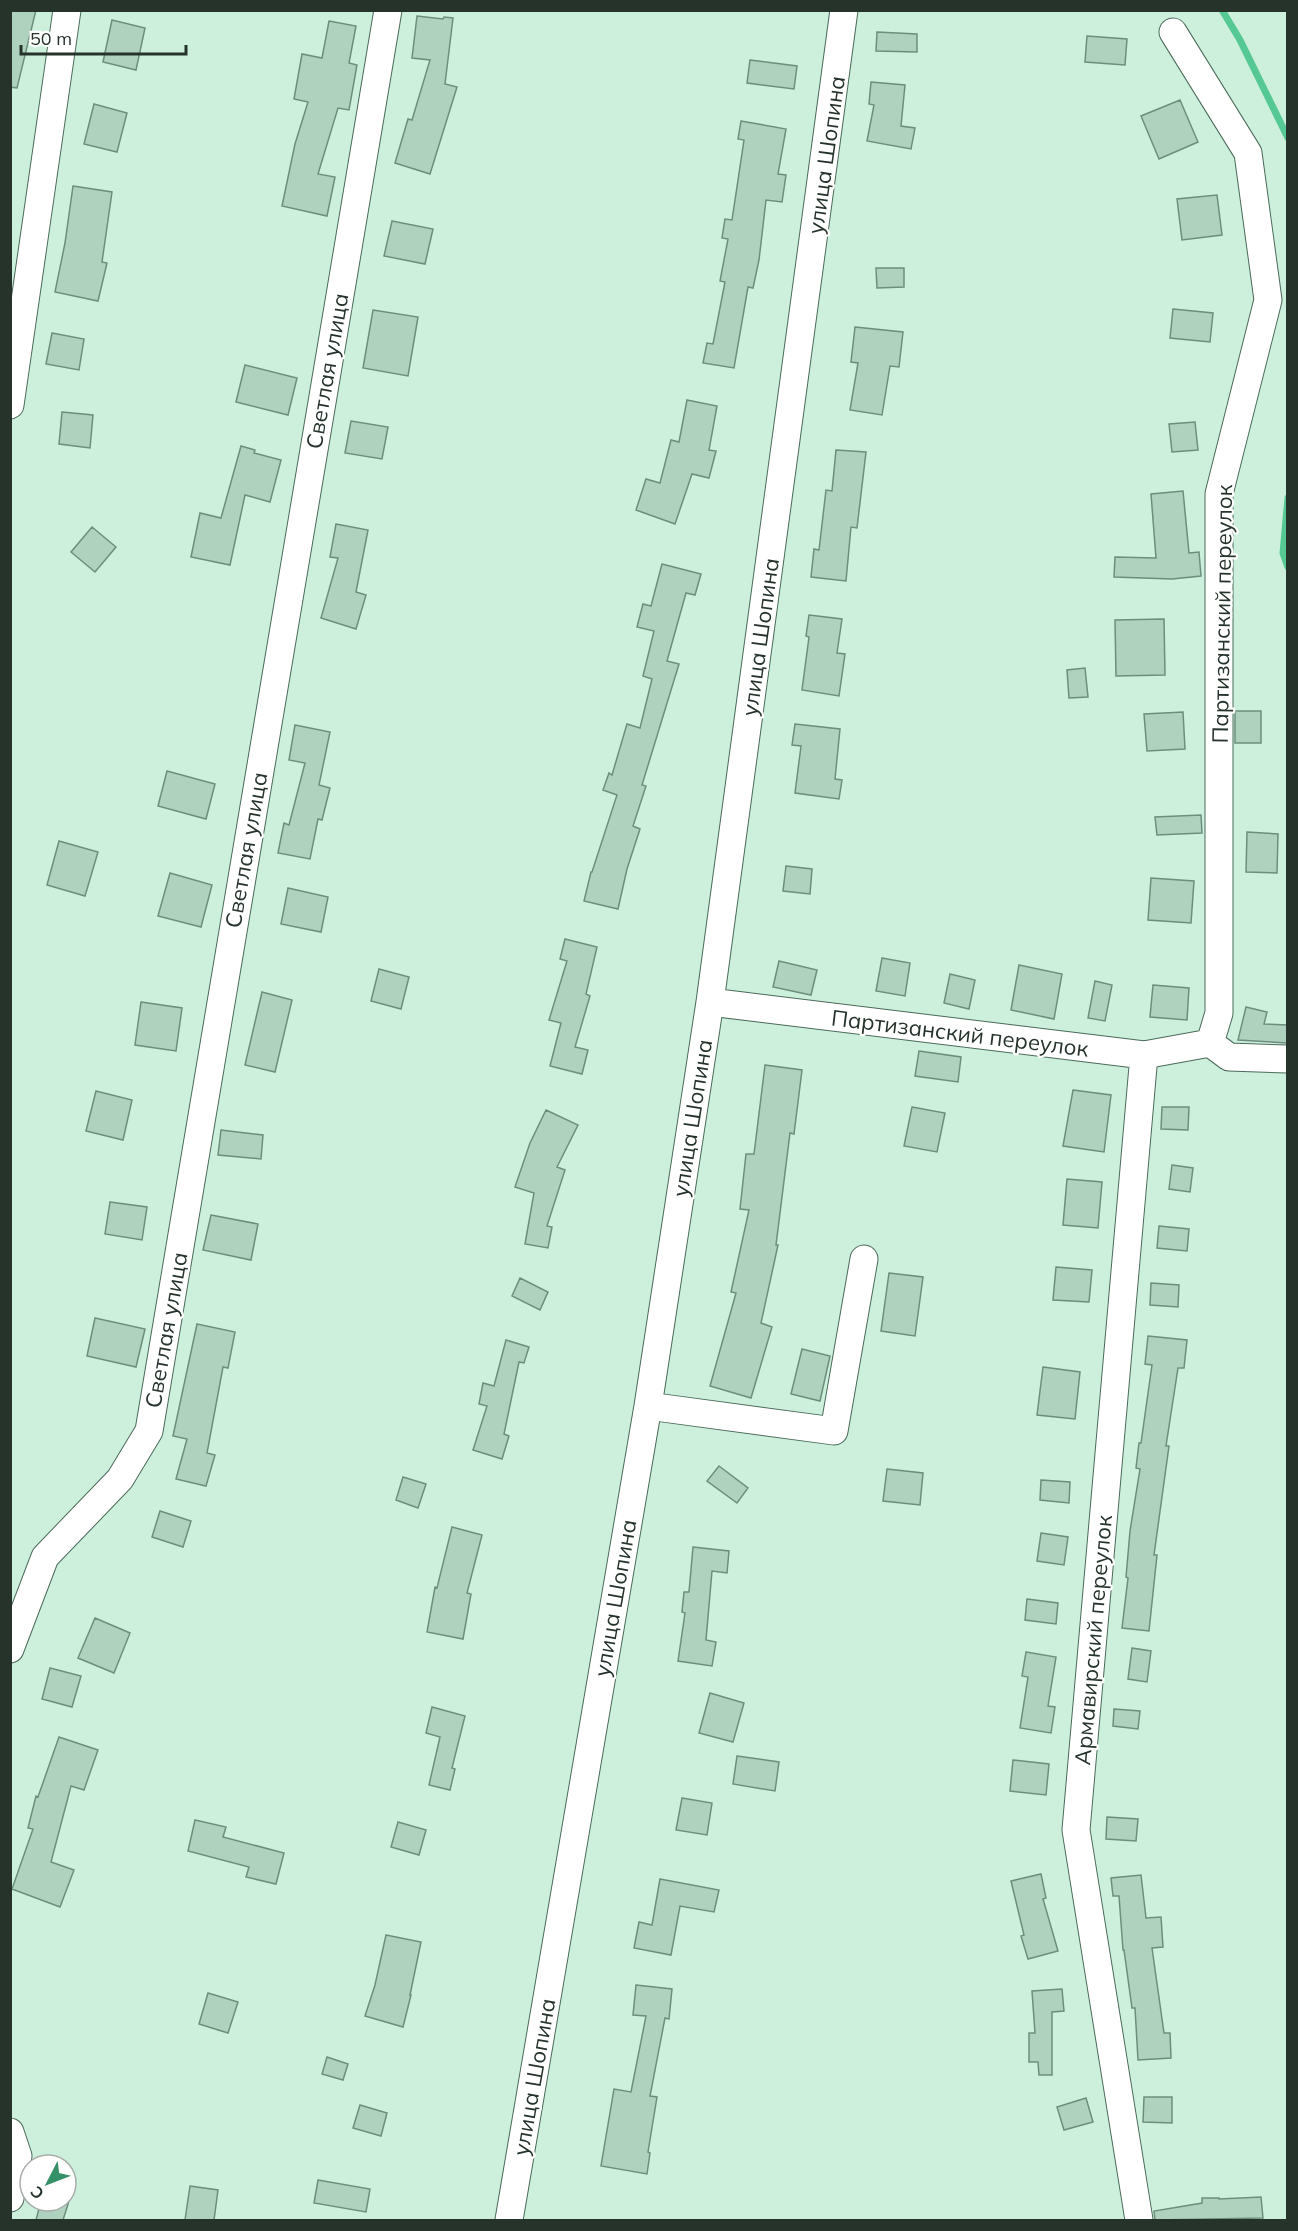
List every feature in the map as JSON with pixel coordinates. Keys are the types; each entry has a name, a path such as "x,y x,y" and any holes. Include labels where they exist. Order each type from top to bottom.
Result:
{"street":[{"path":"10,405 67,10"},
{"name":"Светлая улица","path":"10,1649 45,1557 120,1479 149,1431 388,10"},
{"name":"улица Шопина","path":"509,2220 648,1406 710,1002 834,100 844,10"},
{"name":"Партизанский переулок","path":"710,1002 1144,1055 1210,1043 1219,1013 1219,494 1268,300 1248,153 1173,32"},
{"path":"1210,1043 1229,1057 1287,1059"},
{"name":"Армавирский переулок","path":"1139,2220 1077,1830 1144,1055"},
{"path":"648,1406 834,1431 864,1258"},
{"path":"10,2132 18,2156 10,2198"}],"building":[{"path":"10,10 36,10 17,88 10,87"},
{"path":"417,16 453,18 445,84 457,87 430,174 395,163 408,119 412,120 430,60 412,58"},
{"path":"112,20 145,28 136,70 103,62"},
{"path":"329,21 356,26 349,63 357,65 349,110 338,108 318,174 335,177 327,216 282,206 295,144 308,102 294,99 302,54 322,58"},
{"path":"877,32 917,34 917,52 876,51"},
{"path":"1087,36 1127,39 1125,65 1085,62"},
{"path":"750,60 797,66 794,89 747,83"},
{"path":"871,82 905,85 901,126 915,128 911,149 867,141 874,105 869,104"},
{"path":"1180,100 1198,142 1159,159 1141,116"},
{"path":"94,104 127,113 117,152 84,144"},
{"path":"741,121 786,129 778,174 786,175 782,202 766,200 759,260 753,288 748,287 734,368 703,363 707,343 713,344 725,282 720,281 728,239 722,238 725,219 732,220 744,140 738,139"},
{"path":"73,186 112,192 102,262 107,263 98,301 55,292"},
{"path":"1217,195 1222,235 1182,240 1177,199"},
{"path":"392,221 433,229 425,264 384,256"},
{"path":"876,268 904,268 904,287 877,288"},
{"path":"1173,309 1213,313 1210,342 1170,338"},
{"path":"373,310 418,317 408,376 363,368"},
{"path":"855,327 903,332 899,367 890,366 882,415 850,410 858,363 851,362"},
{"path":"52,333 84,339 79,370 46,364"},
{"path":"245,365 297,378 288,415 236,402"},
{"path":"687,400 717,406 709,450 716,451 709,478 692,474 675,524 636,510 646,479 660,483 671,440 679,442"},
{"path":"62,412 93,415 90,448 59,444"},
{"path":"351,421 388,427 382,459 345,453"},
{"path":"1195,422 1198,450 1172,452 1169,424"},
{"path":"241,446 255,450 254,453 281,460 270,502 245,495 230,565 191,557 200,513 221,518"},
{"path":"836,450 866,452 857,528 851,527 846,581 811,577 814,549 819,550 826,490 832,491"},
{"path":"1183,491 1189,553 1199,552 1201,576 1172,579 1114,577 1115,557 1156,558 1151,494"},
{"path":"336,524 368,530 356,592 366,595 356,629 321,618 338,558 330,557"},
{"path":"92,527 116,547 95,572 71,552"},
{"path":"662,564 701,574 695,595 686,593 667,661 679,664 642,785 646,786 633,826 640,829 627,869 618,909 584,901 591,872 617,795 603,790 609,773 612,775 627,724 640,728 652,679 643,676 654,631 637,627 643,604 651,606"},
{"path":"809,615 842,619 837,653 845,654 839,696 802,690 809,637 806,636"},
{"path":"1164,619 1165,675 1116,676 1115,620"},
{"path":"1085,668 1088,697 1069,698 1067,670"},
{"path":"1235,711 1261,711 1261,743 1235,743"},
{"path":"1183,712 1185,749 1147,751 1144,714"},
{"path":"795,724 840,729 835,779 842,780 839,799 795,793 801,746 792,745"},
{"path":"295,725 330,732 319,785 330,788 322,820 318,819 310,859 278,853 284,823 289,825 305,763 289,760"},
{"path":"167,771 215,784 206,819 158,806"},
{"path":"1201,815 1202,833 1157,835 1155,817"},
{"path":"1247,832 1278,834 1277,873 1246,872"},
{"path":"59,841 98,852 85,896 47,885"},
{"path":"786,866 812,869 810,894 783,891"},
{"path":"170,873 212,885 201,927 158,916"},
{"path":"1151,878 1194,881 1191,923 1148,920"},
{"path":"288,888 328,897 321,932 281,924"},
{"path":"565,939 597,947 586,994 590,996 575,1047 588,1050 582,1074 550,1066 561,1023 549,1020 567,961 560,959"},
{"path":"882,958 910,963 905,996 876,991"},
{"path":"779,961 817,970 811,995 773,987"},
{"path":"1019,965 1062,974 1054,1019 1011,1010"},
{"path":"379,969 409,977 401,1009 371,1001"},
{"path":"950,974 975,980 969,1009 944,1003"},
{"path":"1095,981 1112,985 1105,1021 1088,1018"},
{"path":"1153,985 1189,988 1187,1020 1150,1017"},
{"path":"262,992 292,1000 275,1072 245,1065"},
{"path":"141,1002 182,1008 176,1051 135,1045"},
{"path":"1246,1007 1267,1012 1264,1024 1287,1025 1287,1043 1238,1040"},
{"path":"919,1051 961,1057 958,1082 915,1076"},
{"path":"765,1065 802,1070 794,1134 790,1133 776,1245 778,1245 761,1323 772,1327 751,1398 710,1386 736,1293 731,1292 749,1210 740,1209 746,1154 754,1154"},
{"path":"1073,1090 1111,1095 1104,1152 1063,1146"},
{"path":"96,1091 132,1100 123,1140 86,1131"},
{"path":"912,1107 945,1113 937,1152 904,1146"},
{"path":"1162,1107 1189,1107 1188,1130 1161,1129"},
{"path":"546,1110 578,1125 557,1167 565,1170 547,1226 552,1227 548,1248 525,1244 534,1193 515,1187 530,1143"},
{"path":"221,1130 263,1135 261,1159 218,1155"},
{"path":"1172,1165 1193,1168 1190,1192 1169,1189"},
{"path":"1067,1179 1102,1182 1098,1228 1063,1225"},
{"path":"110,1202 147,1207 142,1240 105,1234"},
{"path":"211,1215 258,1224 251,1260 203,1250"},
{"path":"1159,1226 1189,1229 1187,1251 1157,1248"},
{"path":"1056,1267 1092,1270 1089,1302 1053,1300"},
{"path":"889,1273 923,1277 915,1336 881,1331"},
{"path":"520,1278 548,1292 540,1310 512,1296"},
{"path":"1151,1283 1179,1285 1178,1307 1150,1305"},
{"path":"95,1318 145,1329 136,1367 87,1356"},
{"path":"197,1324 235,1332 228,1368 223,1367 207,1453 215,1455 206,1486 176,1479 187,1439 173,1436"},
{"path":"1148,1336 1187,1340 1184,1368 1178,1368 1166,1446 1169,1446 1154,1555 1157,1555 1149,1631 1122,1628 1128,1578 1126,1577 1130,1531 1140,1469 1136,1468 1152,1365 1145,1364"},
{"path":"506,1340 529,1347 524,1363 519,1362 504,1434 509,1436 502,1459 473,1450 487,1406 479,1404 483,1383 494,1386"},
{"path":"802,1349 830,1356 820,1401 791,1394"},
{"path":"1043,1367 1080,1372 1075,1419 1037,1415"},
{"path":"719,1466 748,1488 737,1503 707,1481"},
{"path":"887,1469 923,1473 920,1505 883,1501"},
{"path":"403,1477 426,1484 418,1508 396,1500"},
{"path":"1041,1480 1070,1482 1069,1503 1040,1500"},
{"path":"160,1511 191,1521 183,1547 152,1537"},
{"path":"452,1527 482,1535 467,1593 471,1594 463,1639 427,1632 435,1587 437,1588"},
{"path":"1041,1533 1068,1537 1064,1565 1037,1561"},
{"path":"693,1547 729,1551 727,1573 712,1571 706,1640 716,1642 712,1666 678,1661 685,1613 682,1612 684,1592 689,1592"},
{"path":"1027,1599 1058,1603 1056,1624 1025,1620"},
{"path":"95,1618 130,1633 114,1673 78,1658"},
{"path":"1132,1648 1151,1651 1147,1682 1128,1679"},
{"path":"1026,1652 1056,1657 1048,1706 1055,1707 1051,1733 1020,1728 1028,1677 1022,1676"},
{"path":"50,1668 81,1676 72,1707 42,1699"},
{"path":"710,1693 744,1703 733,1742 699,1733"},
{"path":"432,1707 465,1716 452,1768 455,1769 450,1790 429,1785 440,1737 426,1733"},
{"path":"1114,1709 1140,1711 1138,1729 1113,1726"},
{"path":"59,1737 98,1750 84,1790 71,1786 51,1862 74,1870 60,1907 12,1889 33,1829 28,1828 36,1796 38,1797"},
{"path":"737,1756 779,1762 775,1791 733,1784"},
{"path":"1013,1760 1049,1764 1046,1795 1010,1791"},
{"path":"682,1798 712,1803 707,1835 676,1830"},
{"path":"1107,1817 1138,1819 1136,1841 1106,1839"},
{"path":"195,1820 226,1827 223,1837 284,1853 276,1884 246,1877 249,1867 188,1851"},
{"path":"398,1822 426,1830 419,1855 391,1847"},
{"path":"1041,1874 1046,1898 1043,1899 1058,1951 1028,1959 1021,1936 1024,1935 1011,1881"},
{"path":"1141,1875 1146,1918 1161,1917 1163,1947 1152,1948 1164,2033 1170,2033 1171,2058 1138,2060 1135,2008 1132,2008 1123,1950 1119,1896 1113,1896 1111,1878"},
{"path":"660,1879 719,1890 714,1912 680,1906 671,1955 634,1948 639,1922 652,1925"},
{"path":"386,1935 421,1942 403,2027 365,2016 375,1985"},
{"path":"636,1985 672,1989 669,2019 665,2018 650,2096 657,2097 648,2152 650,2153 647,2174 601,2166 614,2089 631,2092 646,2016 633,2015"},
{"path":"1062,1989 1064,2011 1052,2012 1052,2075 1039,2075 1038,2062 1029,2062 1029,2033 1035,2033 1032,1991"},
{"path":"208,1993 238,2002 228,2033 199,2024"},
{"path":"327,2057 348,2064 343,2080 322,2074"},
{"path":"1144,2097 1172,2097 1172,2123 1143,2122"},
{"path":"1086,2098 1093,2122 1064,2130 1057,2107"},
{"path":"360,2105 387,2113 381,2136 353,2128"},
{"path":"318,2180 370,2189 366,2212 314,2203"},
{"path":"190,2186 218,2190 214,2220 185,2220"},
{"path":"1261,2197 1263,2218 1155,2220 1154,2211 1202,2203 1202,2198"},
{"path":"38,2213 65,2213 63,2220 36,2220"}],"waterway":[{"path":"1222,10 1240,40 1288,138"},
{"path":"1288,498 1283,553 1288,567"}]}
